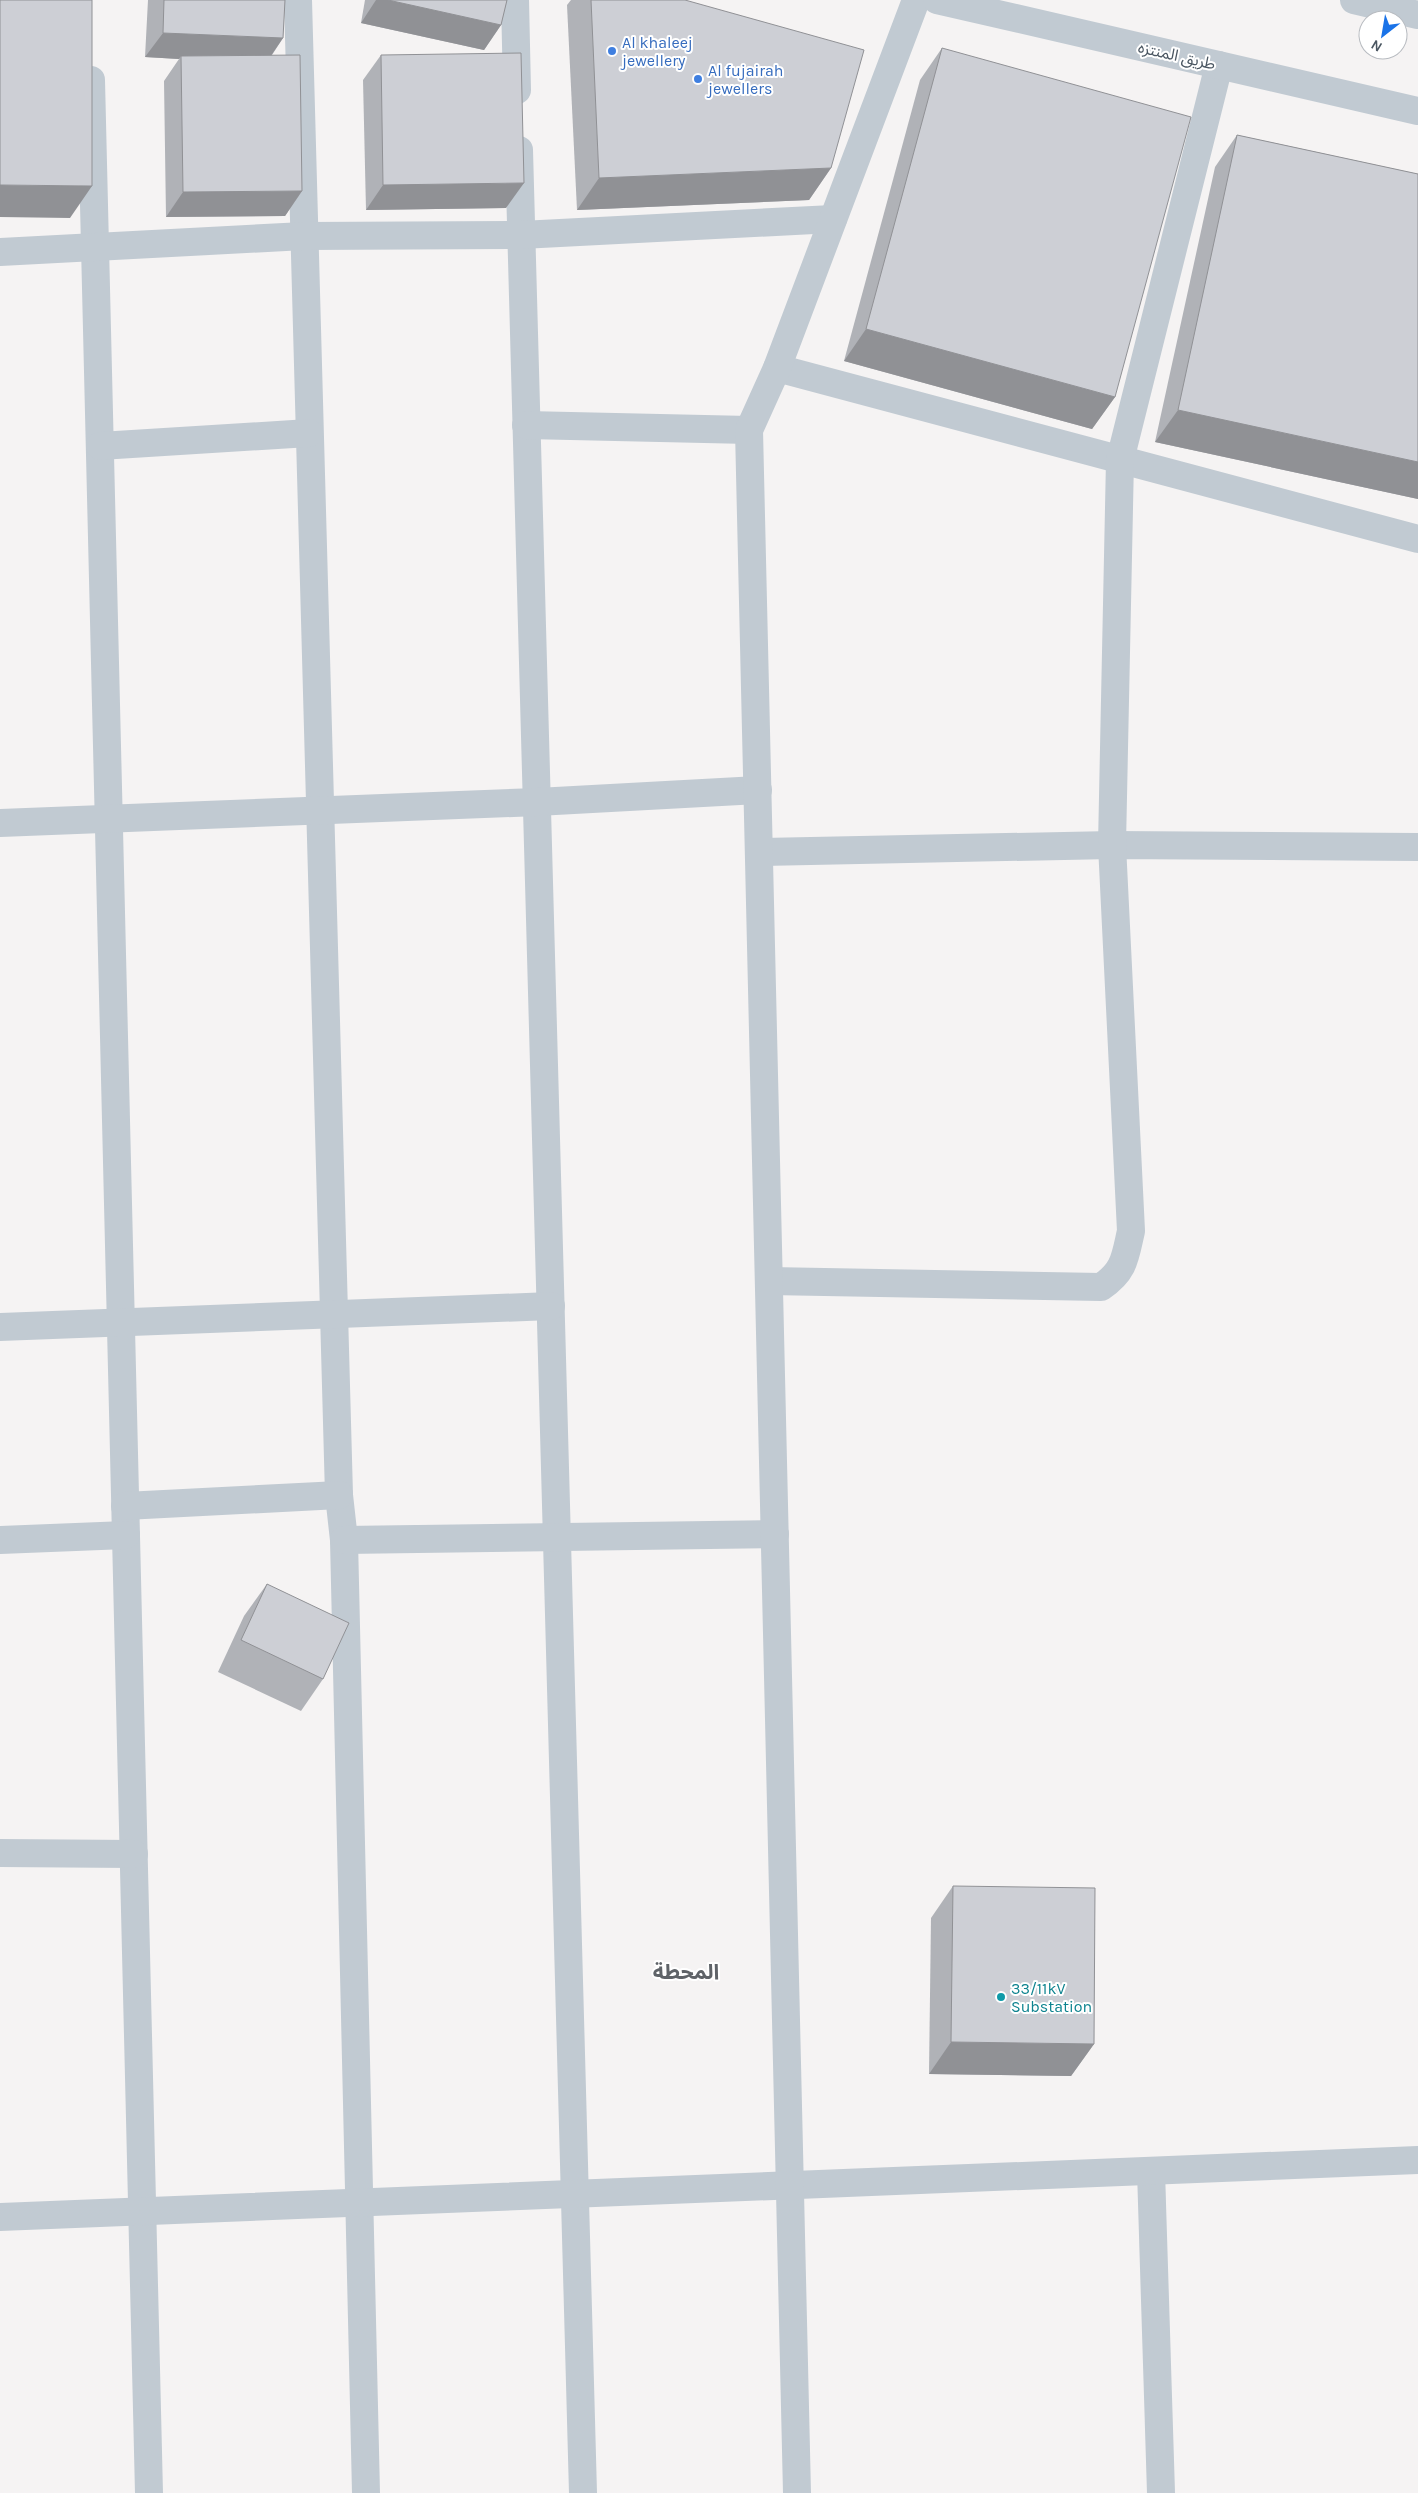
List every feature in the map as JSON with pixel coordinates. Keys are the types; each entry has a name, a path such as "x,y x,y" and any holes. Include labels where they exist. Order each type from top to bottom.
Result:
{"street":[{"path":"298,0 339,1495 344,1540 366,2493"},
{"path":"515,0 583,2493"},
{"path":"797,2493 749,430 777,368 916,0"},
{"name":"طريق المنتزه","path":"937,0 1418,111"},
{"path":"1354,0 1384,4 1418,16"},
{"path":"91,59 149,2493"},
{"path":"769,1281 1101,1286 1116,1277 1125,1258 1131,1231 1112,845 1120,460 1219,65"},
{"path":"0,252 304,236 521,235 833,219"},
{"path":"777,368 1418,540"},
{"path":"526,425 749,430"},
{"path":"100,446 309,432"},
{"path":"0,823 108,817 537,802 758,790"},
{"path":"759,852 1112,845 1418,847"},
{"path":"0,1327 551,1306"},
{"path":"125,1506 339,1495"},
{"path":"0,1540 126,1534"},
{"path":"344,1540 775,1534"},
{"path":"0,1853 134,1854"},
{"path":"0,2217 1418,2160"},
{"path":"1151,2171 1161,2493"}],"building":[{"path":"0,0 92,0 92,186 0,185"},
{"path":"164,0 285,0 283,38 163,33"},
{"path":"388,0 507,0 501,25"},
{"path":"591,0 685,0 864,50 831,168 599,178"},
{"path":"942,48 1191,117 1115,397 866,329"},
{"path":"521,53 524,183 383,185 381,55"},
{"path":"300,55 302,191 183,192 181,56"},
{"path":"1237,135 1418,174 1418,462 1178,410"},
{"path":"267,1584 349,1623 323,1679 241,1640"},
{"name":"33/11kV Substation","path":"953,1886 1095,1888 1094,2044 951,2042"}],"place":[{"name":"Al khaleej jewellery","path":"612,51"},
{"name":"Al fujairah jewellers","path":"698,79"},
{"name":"33/11kV Substation","path":"1001,1997"}],"district":[{"name":"المحطة","path":"686,1972"}]}
